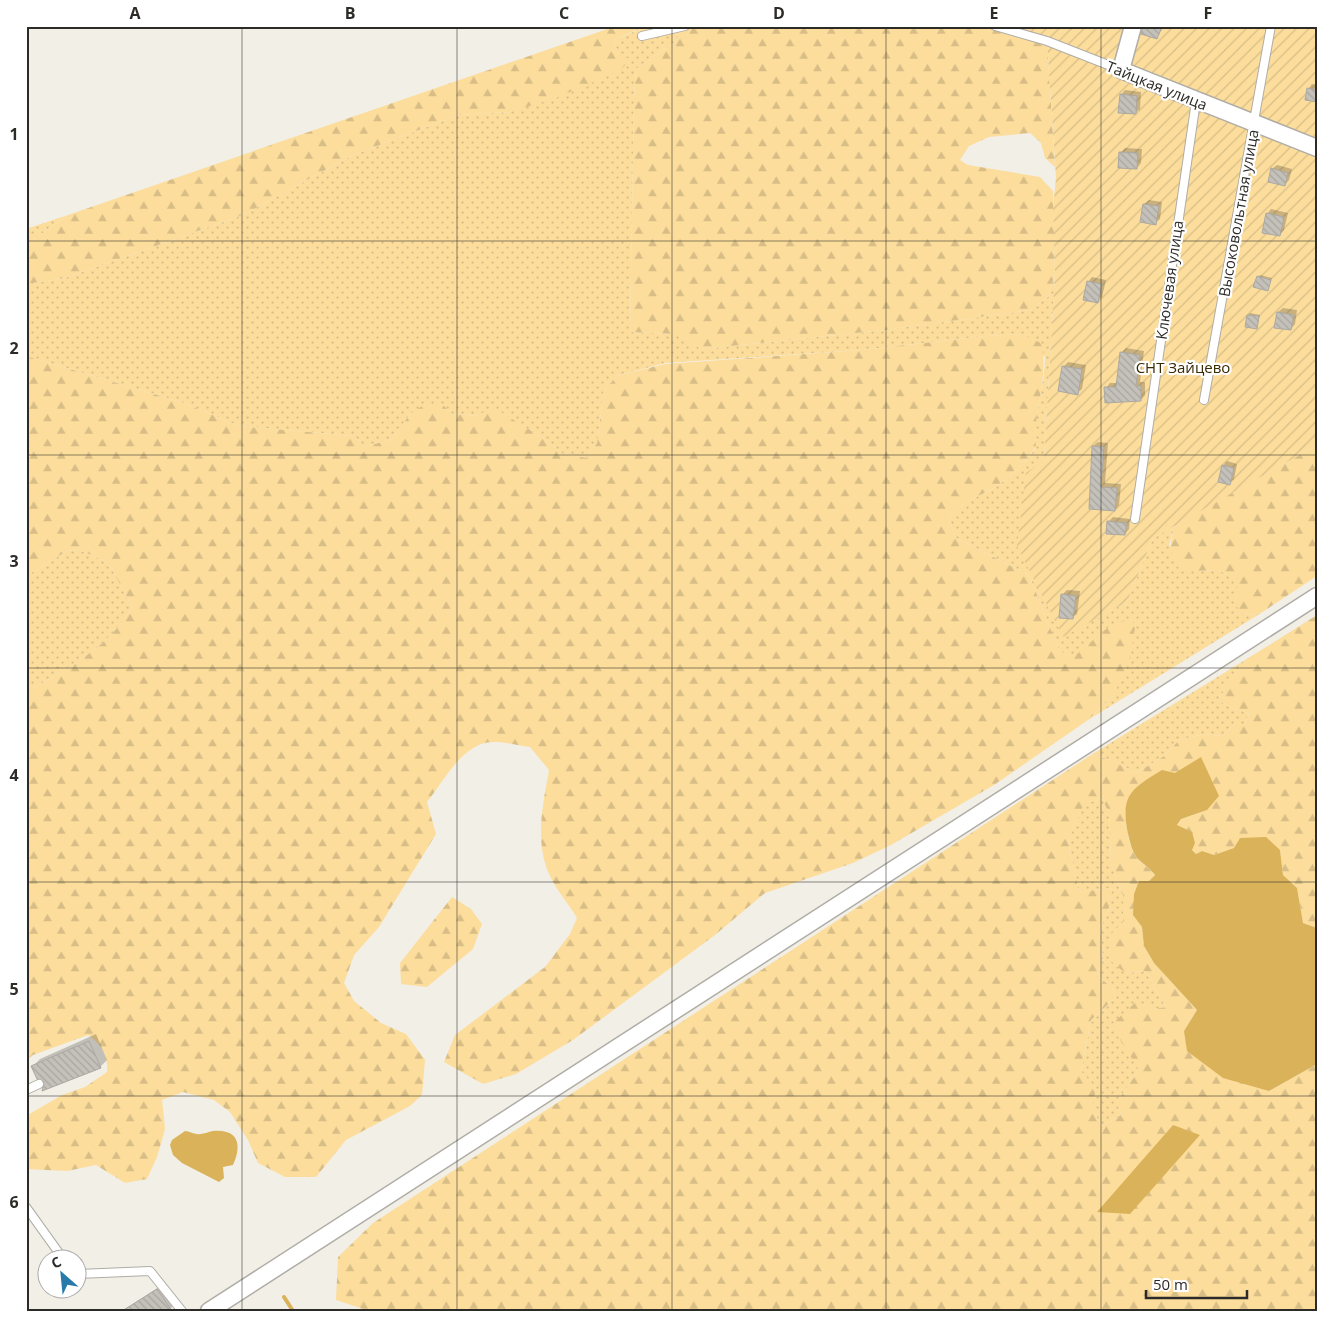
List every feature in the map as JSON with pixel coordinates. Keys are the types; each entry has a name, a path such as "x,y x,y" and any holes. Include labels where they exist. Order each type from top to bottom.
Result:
{"street":[{"path":"1121,70 1133,26"},
{"name":"Тайцкая улица","path":"1121,70 1317,148"},
{"path":"209,1311 1317,596"}],"lane":[{"path":"642,36 685,26"},
{"name":"Тайцкая улица","path":"995,26 1047,41 1121,70"},
{"name":"Высоковольтная улица","path":"1204,400 1271,26"},
{"name":"Ключевая улица","path":"1135,519 1196,101"},
{"path":"26,1090 39,1084"},
{"path":"26,1208 57,1250"},
{"path":"88,1274 150,1271 182,1311"}],"green space":[{"path":"616,26 646,26 614,40 618,55 630,59 621,70 556,98 510,112 458,115 351,156 243,215 65,278 26,284 26,245 68,215"},
{"path":"648,26 682,26 676,41 636,69 630,332 675,334 702,349 885,330 1030,310 1048,297 1055,273 1044,460 1063,636 1127,602 1153,538 1175,525 1169,545 1195,571 1217,570 1240,579 1241,613 1258,615 1088,720 1113,696 1072,659 1059,650 1029,575 956,538 949,519 961,506 1005,480 1019,468 1036,448 1037,414 1045,357 1021,334 985,336 862,350 665,363 617,376 604,390 597,443 587,458 563,454 543,438 494,409 476,416 452,414 444,406 410,414 392,439 365,447 354,436 239,426 184,403 26,356 26,284 65,278 243,215 351,156 458,115 510,112 618,55 614,40"},
{"path":"682,26 1015,26 1047,41 1055,167 1045,158 1041,143 1030,133 989,137 969,146 960,160 968,165 1040,177 1053,191 1055,273 1048,297 1030,310 885,330 702,349 674,334 630,332 636,69 676,41"},
{"name":"СНТ Зайцево","path":"1015,26 1317,26 1317,445 1153,538 1127,602 1063,637 1017,546 1026,473 1044,460 1055,273 1053,207 1056,178 1047,41"},
{"path":"68,215 26,245 26,229"},
{"path":"1021,334 1041,343 1043,356 1042,382 1035,434 1036,447 1028,458 1005,480 993,489 960,506 949,519 956,538 1029,575 1059,650 1072,658 1112,624 1132,618 1135,628 1130,660 1113,696 1088,720 994,785 891,845 853,863 765,893 715,935 573,1040 516,1074 483,1084 444,1062 455,1035 545,967 570,934 577,918 553,882 542,850 541,823 549,770 530,747 499,742 484,743 464,755 456,763 427,802 436,834 379,927 354,955 344,983 354,1001 381,1023 406,1034 425,1060 422,1095 410,1106 346,1140 316,1177 285,1177 258,1163 248,1140 230,1112 214,1100 183,1092 162,1100 165,1129 157,1157 147,1179 125,1183 96,1165 67,1171 26,1169 26,1116 62,1095 85,1087 107,1072 107,1066 103,1050 88,1035 33,1055 26,1061 26,692 71,666 99,646 123,621 132,607 112,569 105,561 80,550 67,551 26,576 26,356 184,403 239,426 354,436 365,447 392,439 410,414 425,404 444,406 452,414 476,416 494,408 543,438 563,454 587,458 597,443 604,390 617,376 665,364 862,350 985,336"},
{"path":"1317,445 1317,576 1258,615 1241,613 1234,602 1239,579 1217,570 1195,571 1178,567 1171,551 1175,525"},
{"path":"80,550 105,561 112,569 132,607 112,634 99,646 71,666 26,692 26,576 67,551"},
{"path":"1317,615 1317,928 1303,923 1297,888 1283,875 1280,850 1234,848 1214,855 1202,851 1196,854 1192,850 1184,828 1177,826 1181,819 1207,810 1125,809 1128,835 1134,854 1155,875 1149,881 1133,915 1142,927 1144,946 1154,963 1197,1010 1184,1031 1269,1091 1317,1064 1317,1311 369,1311 336,1300 338,1257 373,1223 1091,755 1111,760 1136,773 1166,755 1179,740 1204,734 1223,736 1234,724 1245,724 1249,713 1232,708 1218,700 1245,660","holes":["1102,799 1109,812 1111,864 1123,895 1123,922 1111,934 1110,952 1113,964 1126,973 1145,971 1166,1007 1154,1009 1137,1001 1111,1025 1139,1070 1117,1102 1121,1115 1102,1126 1092,1109 1096,1088 1081,1071 1091,1020 1116,997 1113,988 1097,976 1103,959 1100,928 1108,913 1112,888 1079,892 1068,841 1084,804"]},
{"path":"1245,660 1218,700 1232,708 1249,713 1245,724 1234,724 1223,736 1204,734 1179,740 1166,755 1136,773 1111,760 1091,755"},
{"path":"1103,799 1109,812 1111,864 1123,895 1126,973 1145,971 1166,1007 1154,1009 1139,1070 1117,1102 1121,1115 1102,1126 1092,1109 1095,1088 1081,1072 1091,1020 1116,997 1113,988 1097,976 1103,959 1100,928 1108,913 1112,888 1079,892 1068,841 1084,803"},
{"path":"452,897 471,909 482,924 473,949 427,987 401,984 400,963"}],"shaded area":[{"path":"1201,757 1219,796 1207,810 1181,819 1177,825 1192,832 1195,843 1192,850 1196,854 1202,851 1214,855 1234,848 1240,838 1266,837 1280,850 1283,875 1297,888 1303,923 1317,928 1317,1064 1269,1091 1223,1078 1187,1051 1184,1031 1197,1010 1154,963 1144,946 1142,927 1133,915 1134,894 1139,881 1149,881 1155,875 1138,859 1128,834 1126,810 1130,794 1142,783 1162,770 1175,773"},
{"path":"1173,1125 1200,1135 1130,1214 1097,1212"},
{"path":"185,1131 203,1134 222,1131 233,1136 236,1140 236,1158 233,1165 223,1167 224,1178 219,1182 182,1163 173,1155 170,1145 172,1140"}],"building":[{"path":"1143,26 1162,26 1157,39 1141,34"},
{"path":"1307,88 1317,90 1317,102 1305,100"},
{"path":"1120,94 1137,96 1136,114 1118,113"},
{"path":"1119,152 1138,153 1137,169 1118,168"},
{"path":"1271,168 1288,173 1285,186 1268,182"},
{"path":"1143,204 1159,206 1156,225 1140,222"},
{"path":"1266,213 1284,217 1280,236 1262,233"},
{"path":"1257,276 1271,280 1268,291 1253,287"},
{"path":"1087,281 1102,284 1098,303 1083,300"},
{"path":"1277,312 1294,315 1291,330 1274,328"},
{"path":"1247,315 1259,316 1257,329 1245,327"},
{"path":"1120,352 1140,355 1136,386 1141,386 1141,401 1105,403 1104,387 1116,387"},
{"path":"1062,366 1082,369 1078,395 1058,391"},
{"path":"1092,446 1104,447 1101,487 1117,488 1115,511 1089,509"},
{"path":"1222,465 1234,468 1230,485 1218,482"},
{"path":"1107,521 1127,523 1125,535 1106,534"},
{"path":"1061,594 1076,596 1073,619 1059,618"},
{"path":"89,1041 101,1068 42,1091 44,1082 37,1079 31,1066"},
{"path":"157,1289 172,1311 122,1311"}],"waterway":[{"path":"284,1297 293,1311"}]}
